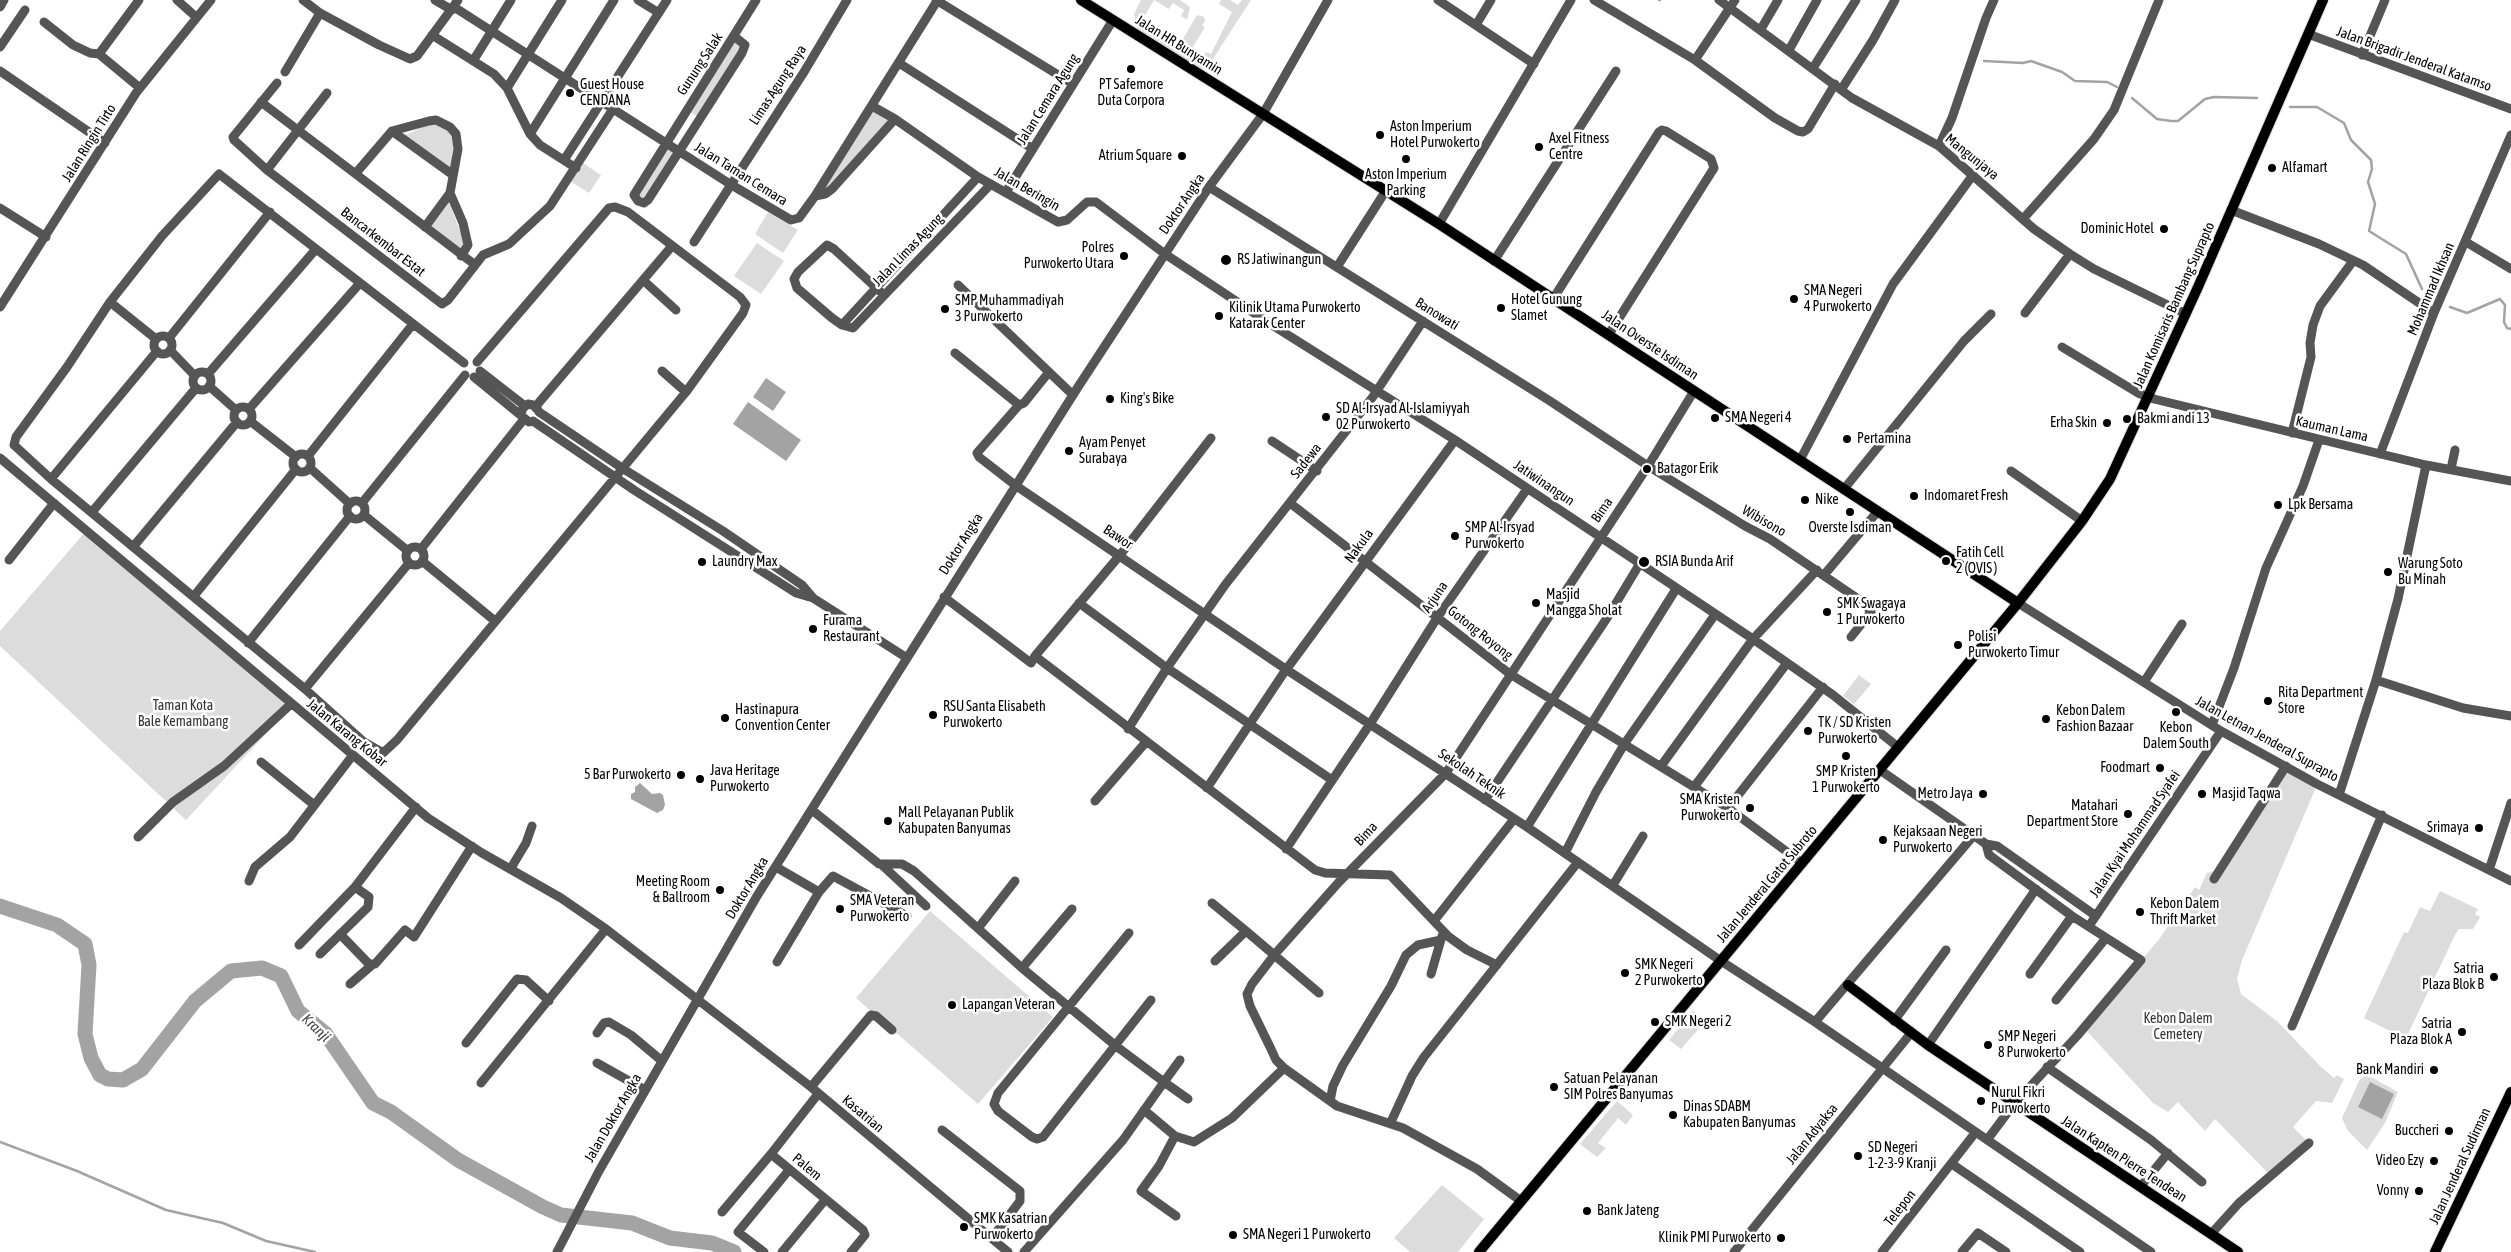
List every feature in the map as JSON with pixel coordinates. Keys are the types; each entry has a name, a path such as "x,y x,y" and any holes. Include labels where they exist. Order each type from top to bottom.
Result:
{"main road":[{"name":"Jalan HR Bunyamin","path":"1081,0 1263,114"},
{"name":"Jalan Komisaris Bambang Suprapto","path":"2018,603 2082,521 2110,479 2186,314 2323,0"},
{"name":"Jalan Overste Isdiman","path":"1263,114 1439,224 1609,334 2018,603"},
{"name":"Jalan Jenderal Gatot Subroto","path":"1478,1252 2018,603"},
{"name":"Jalan Kapten Pierre Tendean","path":"1848,985 1928,1045 2014,1104 2141,1186 2235,1251"},
{"name":"Jalan Jenderal Sudirman","path":"2435,1252 2511,1092"}],"street":[{"path":"0,7 4,0"},
{"path":"99,54 138,0"},
{"path":"177,0 196,17"},
{"name":"Jalan Ringin Tirto","path":"1,302 46,237 140,88 211,0"},
{"path":"303,0 320,12 378,45 410,58 417,56 455,5"},
{"name":"Jalan Taman Cemara","path":"435,0 455,5 730,184 791,220 799,218 815,196 936,1"},
{"path":"473,61 511,0"},
{"path":"507,88 562,0"},
{"path":"530,134 614,0"},
{"path":"638,0 659,13"},
{"path":"564,160 667,0"},
{"name":"Gunung Salak","path":"678,150 648,200 644,203 638,201 634,195 756,0"},
{"name":"Limas Agung Raya","path":"694,242 804,72 847,0"},
{"name":"Doktor Angka","path":"698,1000 776,867 944,597 1209,187 1263,114 1328,0"},
{"path":"1438,0 1534,64"},
{"path":"1476,25 1491,0"},
{"path":"1439,224 1571,0"},
{"path":"1594,0 1695,60 1775,118 1800,131 1808,129 1873,40 1895,0"},
{"name":"Mangunjaya","path":"1719,0 1733,4 1761,29 1874,112 1939,146 2023,219 2070,254 2094,269 2186,314"},
{"path":"1761,29 1778,0"},
{"path":"1789,50 1817,0"},
{"path":"1813,68 1856,0"},
{"path":"1939,146 1952,118 1986,18 1994,0"},
{"path":"2023,219 2094,140 2114,110 2159,0"},
{"path":"2362,55 2385,0"},
{"path":"936,1 1073,84"},
{"path":"1695,60 1733,4"},
{"path":"0,47 25,10"},
{"path":"285,72 320,12"},
{"name":"Jalan Cemara Agung","path":"1006,192 1113,20"},
{"path":"44,22 73,44 90,53 99,54 140,88"},
{"name":"Jalan Brigadir Jenderal Katamso","path":"2308,34 2511,109"},
{"path":"432,35 494,74 507,88 530,134 540,145 576,168"},
{"path":"678,150 744,48 744,44 734,36"},
{"path":"899,63 1033,149"},
{"path":"0,71 105,143"},
{"path":"1494,261 1616,72"},
{"name":"Bancarkembar Estat","path":"277,84 233,139 267,170 442,304 448,300 474,264 483,255 504,248 550,206 613,109"},
{"path":"267,170 327,94"},
{"path":"261,102 356,173 461,256 474,264"},
{"name":"Jalan Beringin","path":"872,106 895,119 978,177 1058,222 1067,220 1087,202 1096,202 1165,254"},
{"path":"815,196 825,194 832,189 895,119"},
{"path":"356,173 392,132 429,120 436,120 450,127 458,141 450,193 425,227"},
{"path":"1553,299 1659,132 1662,130 1666,131 1711,159 1714,168 1609,334"},
{"path":"392,132 453,175"},
{"name":"Mohammad Ikhsan","path":"2380,454 2434,313 2511,135"},
{"path":"362,503 474,371 609,208 615,207 628,212 740,297 746,305 743,313 686,392 622,468 616,477 397,740 383,753 364,742 305,689 194,596 51,480 16,448 14,441 110,302 162,236 218,174 270,212 464,363 462,369 474,371 526,415 616,477 634,490 796,593 813,598 907,658"},
{"path":"1800,460 1893,284 1973,175"},
{"name":"Jalan Limas Agung","path":"842,325 978,177"},
{"name":"Jalan Limas Agung","path":"875,287 834,249 827,245 798,272 794,279 797,288 842,325 854,327 991,184"},
{"name":"Banowati","path":"1209,187 1550,401 1648,466"},
{"path":"1337,267 1385,192"},
{"path":"450,193 467,236 468,245 461,256"},
{"path":"954,204 963,213"},
{"path":"1,210 46,237"},
{"path":"2231,210 2319,244 2353,260 2434,313"},
{"path":"169,338 270,212"},
{"path":"2466,242 2511,269"},
{"path":"526,415 537,418 537,409 672,246"},
{"path":"914,247 923,256"},
{"path":"208,374 316,249"},
{"name":"Jatiwinangun","path":"1165,254 1377,392 1455,440 1600,536 1714,616 1753,639 1822,687 1898,747"},
{"path":"2025,313 2070,254"},
{"path":"2292,433 2311,357 2310,342 2313,325 2320,306 2353,260"},
{"path":"644,281 676,310"},
{"path":"249,409 360,283"},
{"path":"958,285 1073,395"},
{"path":"875,287 884,295"},
{"path":"110,302 156,339"},
{"path":"1844,489 1964,341 1991,314"},
{"name":"Sadewa","path":"1128,729 1167,668 1205,614 1377,392 1423,321"},
{"path":"308,456 413,324"},
{"path":"163,336 169,338 172,344 170,350 162,354 157,351 154,345 156,339 163,336"},
{"name":"Kauman Lama","path":"2062,347 2138,393 2319,440 2426,465 2511,481"},
{"path":"170,350 195,376"},
{"path":"51,480 157,351"},
{"path":"955,353 1019,404 1024,403 1049,372"},
{"path":"662,371 686,392"},
{"path":"203,372 208,374 211,380 209,386 201,390 196,388 193,382 195,376 203,372"},
{"path":"209,386 236,410"},
{"path":"92,512 196,388"},
{"name":"Bima","path":"1521,1201 1477,1169 1403,1128 1337,1106 1284,1068 1276,1060 1271,1050 1250,1006 1248,994 1252,984 1275,954 1349,872 1446,773 1600,536 1648,466 1694,391"},
{"path":"421,550 526,415 530,404 622,468 641,478 723,531 802,585 813,598"},
{"name":"Bawor","path":"1019,404 977,455 1015,485 1205,614"},
{"path":"236,410 244,407 249,409 252,415 250,421 246,424 237,422"},
{"path":"236,410 234,416 237,422"},
{"path":"250,421 296,457"},
{"path":"133,548 237,422"},
{"path":"944,597 1031,663 1120,555 1211,438"},
{"name":"Nakula","path":"1207,788 1287,670 1455,440"},
{"path":"2212,725 2234,668 2266,568 2303,486 2319,440"},
{"path":"1272,441 1316,471"},
{"path":"2451,469 2455,450"},
{"path":"303,454 308,456 311,462 310,468 302,472 296,469 294,463 296,457 303,454"},
{"name":"Jalan Karang Kobar","path":"0,458 416,807 472,846 561,898 606,929 698,1000"},
{"path":"2339,795 2376,680 2398,599 2426,465"},
{"name":"Wibisono","path":"1648,466 1745,526 1770,539 1864,603 1872,612 1851,637"},
{"path":"310,468 350,504"},
{"path":"194,596 296,469"},
{"path":"2011,472 2082,521"},
{"path":"634,490 641,478"},
{"name":"Arjuna","path":"1286,848 1370,724 1437,618 1527,489"},
{"path":"355,501 362,503 365,509 364,515 356,519 350,516 348,510 350,504 355,501"},
{"path":"9,560 54,503"},
{"name":"Gotong Royong","path":"1290,503 1510,674 1728,808 1802,863"},
{"path":"1661,766 1753,639 1820,573 1878,511"},
{"path":"688,524 694,513"},
{"path":"364,515 408,551"},
{"path":"248,643 350,516"},
{"path":"716,542 723,531"},
{"path":"413,548 421,550 424,555 422,561 417,565 409,562 406,557 408,551 413,548"},
{"path":"422,561 495,621"},
{"path":"305,689 409,562"},
{"path":"1485,800 1553,700 1640,565"},
{"path":"1527,827 1676,589"},
{"path":"1079,603 1167,668 1332,780"},
{"name":"Jalan Letnan Jenderal Suprapto","path":"2018,603 2212,725 2339,795 2511,881"},
{"name":"Sekolah Teknik","path":"1205,614 1527,827 1721,961 1815,1022 2151,1252"},
{"path":"1565,853 1596,792 1625,743 1714,616"},
{"path":"2144,682 2182,624"},
{"path":"1036,656 1128,729 1315,870 1325,873 1349,872 1390,875 1434,921 1442,936 1497,965"},
{"path":"1694,787 1787,663"},
{"path":"2376,680 2463,708 2511,716"},
{"path":"1728,808 1822,687"},
{"path":"138,837 173,802 224,766 291,704"},
{"name":"Jalan Kyai Mohammad Syafei","path":"1880,770 1986,844 1997,846 2096,916 2222,730"},
{"path":"1095,801 1146,742"},
{"path":"249,881 256,867 290,837 313,804 354,755"},
{"path":"261,762 313,804"},
{"path":"2214,879 2286,766"},
{"path":"2489,870 2511,803"},
{"path":"299,945 355,887 416,807"},
{"path":"812,810 882,865 926,906"},
{"path":"2292,1026 2382,815"},
{"path":"1434,921 1514,819"},
{"path":"511,868 526,843 532,826"},
{"path":"1815,1022 1974,834"},
{"path":"1613,886 1643,836"},
{"path":"1986,844 1989,855 2072,916 2140,960 2078,1036 2014,1104 1987,1140"},
{"path":"350,984 379,961 405,930 414,937 472,846"},
{"path":"1390,1124 1412,1076 1424,1057 1578,862"},
{"path":"882,865 906,865 979,927 1022,968 1116,1046 1188,1099"},
{"path":"776,867 819,892"},
{"path":"777,962 819,892 828,879 833,876 839,877 907,916"},
{"path":"979,927 1015,881"},
{"path":"320,954 368,906 369,897 355,887"},
{"path":"1928,1045 2036,889"},
{"path":"1212,903 1275,954 1319,993"},
{"path":"1022,968 1072,909"},
{"path":"2030,974 2072,916"},
{"path":"2089,926 2096,916"},
{"path":"481,1083 606,929"},
{"path":"1216,961 1246,931"},
{"path":"1129,933 998,1093 994,1104 998,1111 1032,1137 1040,1140 1151,1000"},
{"path":"340,934 372,965"},
{"path":"1431,974 1442,936"},
{"path":"1330,1101 1333,1086 1343,1065 1392,986 1406,955 1418,946 1442,936"},
{"path":"2056,1000 2106,938"},
{"path":"1894,1021 1946,950"},
{"path":"466,1043 517,979 526,980 549,1001"},
{"name":"Jalan Doktor Angka","path":"558,1249 599,1171 698,1000"},
{"name":"Kasatrian","path":"698,1000 815,1090 1008,1252"},
{"name":"Palem","path":"851,1252 865,1233 771,1154 815,1090 871,1016 876,1016 892,1030"},
{"path":"597,1033 604,1023 609,1022 631,1035 662,1061"},
{"name":"Jalan Adyaksa","path":"1734,1252 1911,1033"},
{"path":"1024,1252 1123,1140 1180,1060"},
{"path":"597,1063 645,1090"},
{"path":"2047,1067 2168,1153 2202,1182"},
{"path":"1144,1110 1175,1136 1188,1142 1202,1139 1217,1126 1232,1118 1284,1068"},
{"path":"942,1130 1020,1191 1020,1201 992,1238"},
{"name":"Telepon","path":"1882,1252 1975,1132"},
{"path":"1175,1136 1159,1166 1141,1191 1176,1216"},
{"path":"2211,1234 2239,1203 2309,1143"},
{"path":"2141,1186 2168,1153"},
{"path":"722,1212 771,1154"},
{"path":"1952,1164 2080,1252"},
{"path":"764,1252 738,1231 789,1170"},
{"path":"782,1252 825,1200"},
{"path":"1962,1252 1972,1237 1978,1233 2006,1252"}],"green space":[{"path":"1141,0 1154,0 1144,17 1173,39 1181,42 1197,15 1204,17 1205,21 1202,26 1205,27 1193,47 1199,51 1195,56 1201,60 1206,52 1211,54 1232,12 1219,4 1221,0 1230,0 1238,5 1242,0 1251,0 1209,65 1203,70 1141,33 1137,28 1134,14"},
{"path":"1154,0 1180,0 1190,7 1187,20 1181,16 1184,10 1173,3 1169,9"},
{"path":"734,40 743,47 698,117 689,111"},
{"path":"873,110 891,119 828,190 821,192"},
{"path":"429,124 445,126 454,139 451,170 404,136"},
{"path":"667,147 676,152 646,200 637,195"},
{"path":"583,163 601,175 589,193 570,181"},
{"path":"448,200 464,241 460,250 429,227"},
{"path":"768,212 798,230 783,253 755,234"},
{"path":"757,243 784,261 761,294 734,276"},
{"name":"Taman Kota Bale Kemambang","path":"85,532 290,708 186,820 0,646 0,631"},
{"path":"1859,675 1871,684 1854,704 1843,696"},
{"name":"Kebon Dalem Cemetery","path":"2286,767 2317,785 2242,960 2237,979 2241,994 2278,1022 2334,1078 2337,1075 2344,1079 2332,1103 2316,1101 2293,1127 2306,1140 2269,1174 2215,1119 2205,1131 2178,1102 2168,1112 2153,1103 2084,1028 2160,938 2195,887 2199,890 2207,873 2225,868"},
{"path":"2440,891 2478,909 2475,914 2480,917 2473,929 2459,929 2455,935 2408,1034 2404,1038 2364,1018 2404,932 2408,933 2420,907 2430,911"},
{"name":"Lapangan Veteran","path":"930,911 1053,1017 978,1104 856,998"},
{"path":"1693,1010 1704,1023 1681,1049 1669,1040"},
{"path":"2364,1076 2373,1078 2398,1092 2385,1123 2367,1150 2348,1131 2342,1118 2360,1079"},
{"path":"1617,1101 1633,1115 1626,1125 1618,1118 1598,1143 1606,1148 1597,1157 1580,1144"},
{"path":"1442,1185 1484,1219 1458,1252 1410,1252 1394,1238"}],"shaded area":[{"path":"766,378 786,392 773,411 753,397"},
{"path":"748,402 801,440 786,461 733,424"},
{"path":"640,783 652,794 660,793 663,795 665,805 663,810 657,813 631,799 631,794 635,792 635,787"},
{"path":"2370,1082 2394,1094 2382,1119 2358,1107"}],"waterway":[{"path":"1984,61 2023,63 2031,61 2062,72 2075,81 2107,82 2117,87"},
{"path":"2132,98 2157,119 2171,121 2178,121 2205,99 2214,97 2257,98"},
{"path":"2290,107 2317,107 2344,123 2351,140 2371,160 2372,169 2368,182 2375,204 2369,231 2406,254 2422,289"},
{"path":"2450,307 2467,313 2500,299 2505,305 2504,322 2507,328 2511,329"},
{"name":"Kranji","path":"0,906 57,925 85,944 89,965 85,1034 91,1058 100,1075 108,1079 123,1080 142,1069 195,1001 231,971 262,968 281,976 298,1011 325,1033 373,1103 391,1112 458,1160 561,1215 632,1223 670,1238 712,1243 734,1252"},
{"path":"0,1142 77,1171 166,1210 223,1223 266,1241 315,1252"}],"place":[{"name":"PT Safemore Duta Corpora","path":"1131,69"},
{"name":"Guest House CENDANA","path":"570,93"},
{"name":"Aston Imperium Hotel Purwokerto","path":"1380,135"},
{"name":"Axel Fitness Centre","path":"1539,147"},
{"name":"Atrium Square","path":"1182,156"},
{"name":"Aston Imperium Parking","path":"1406,159"},
{"name":"Alfamart","path":"2272,168"},
{"name":"Dominic Hotel","path":"2164,229"},
{"name":"Polres Purwokerto Utara","path":"1124,256"},
{"name":"RS Jatiwinangun","path":"1226,260"},
{"name":"SMA Negeri 4 Purwokerto","path":"1794,299"},
{"name":"Hotel Gunung Slamet","path":"1501,308"},
{"name":"SMP Muhammadiyah 3 Purwokerto","path":"945,309"},
{"name":"Kilinik Utama Purwokerto Katarak Center","path":"1219,316"},
{"name":"King's Bike","path":"1110,399"},
{"name":"SD Al-Irsyad Al-Islamiyyah 02 Purwokerto","path":"1326,417"},
{"name":"SMA Negeri 4","path":"1715,418"},
{"name":"Bakmi andi 13","path":"2127,419"},
{"name":"Erha Skin","path":"2107,423"},
{"name":"Pertamina","path":"1847,439"},
{"name":"Ayam Penyet Surabaya","path":"1069,451"},
{"name":"Batagor Erik","path":"1647,469"},
{"name":"Indomaret Fresh","path":"1914,496"},
{"name":"Nike","path":"1805,500"},
{"name":"Lpk Bersama","path":"2278,505"},
{"name":"Overste Isdiman","path":"1850,512"},
{"name":"SMP Al-Irsyad Purwokerto","path":"1455,536"},
{"name":"Fatih Cell 2 (OVIS )","path":"1946,561"},
{"name":"Laundry Max","path":"702,562"},
{"name":"RSIA Bunda Arif","path":"1644,562"},
{"name":"Warung Soto Bu Minah","path":"2388,572"},
{"name":"Masjid Mangga Sholat","path":"1536,603"},
{"name":"SMK Swagaya 1 Purwokerto","path":"1827,612"},
{"name":"Furama Restaurant","path":"813,629"},
{"name":"Polisi Purwokerto Timur","path":"1958,645"},
{"name":"Rita Department Store","path":"2268,701"},
{"name":"Kebon Dalem South","path":"2176,712"},
{"name":"RSU Santa Elisabeth Purwokerto","path":"933,715"},
{"name":"Hastinapura Convention Center","path":"725,718"},
{"name":"Kebon Dalem Fashion Bazaar","path":"2046,719"},
{"name":"TK / SD Kristen Purwokerto","path":"1808,731"},
{"name":"SMP Kristen 1 Purwokerto","path":"1846,756"},
{"name":"Foodmart","path":"2160,768"},
{"name":"5 Bar Purwokerto","path":"681,775"},
{"name":"Java Heritage Purwokerto","path":"700,779"},
{"name":"Metro Jaya","path":"1983,794"},
{"name":"Masjid Taqwa","path":"2202,794"},
{"name":"SMA Kristen Purwokerto","path":"1750,808"},
{"name":"Matahari Department Store","path":"2128,814"},
{"name":"Mall Pelayanan Publik Kabupaten Banyumas","path":"888,821"},
{"name":"Srimaya","path":"2479,828"},
{"name":"Kejaksaan Negeri Purwokerto","path":"1883,840"},
{"name":"Meeting Room & Ballroom","path":"720,890"},
{"name":"SMA Veteran Purwokerto","path":"840,909"},
{"name":"Kebon Dalem Thrift Market","path":"2140,912"},
{"name":"SMK Negeri 2 Purwokerto","path":"1625,973"},
{"name":"Satria Plaza Blok B","path":"2494,977"},
{"name":"Lapangan Veteran","path":"952,1005"},
{"name":"SMK Negeri 2","path":"1655,1022"},
{"name":"Satria Plaza Blok A","path":"2462,1032"},
{"name":"SMP Negeri 8 Purwokerto","path":"1988,1045"},
{"name":"Bank Mandiri","path":"2434,1070"},
{"name":"Satuan Pelayanan SIM Polres Banyumas","path":"1554,1087"},
{"name":"Nurul Fikri Purwokerto","path":"1981,1101"},
{"name":"Dinas SDABM Kabupaten Banyumas","path":"1673,1115"},
{"name":"Buccheri","path":"2449,1131"},
{"name":"SD Negeri 1-2-3-9 Kranji","path":"1858,1156"},
{"name":"Video Ezy","path":"2434,1161"},
{"name":"Vonny","path":"2419,1191"},
{"name":"Bank Jateng","path":"1587,1211"},
{"name":"SMK Kasatrian Purwokerto","path":"964,1227"},
{"name":"SMA Negeri 1 Purwokerto","path":"1233,1235"},
{"name":"Klinik PMI Purwokerto","path":"1781,1238"}]}
